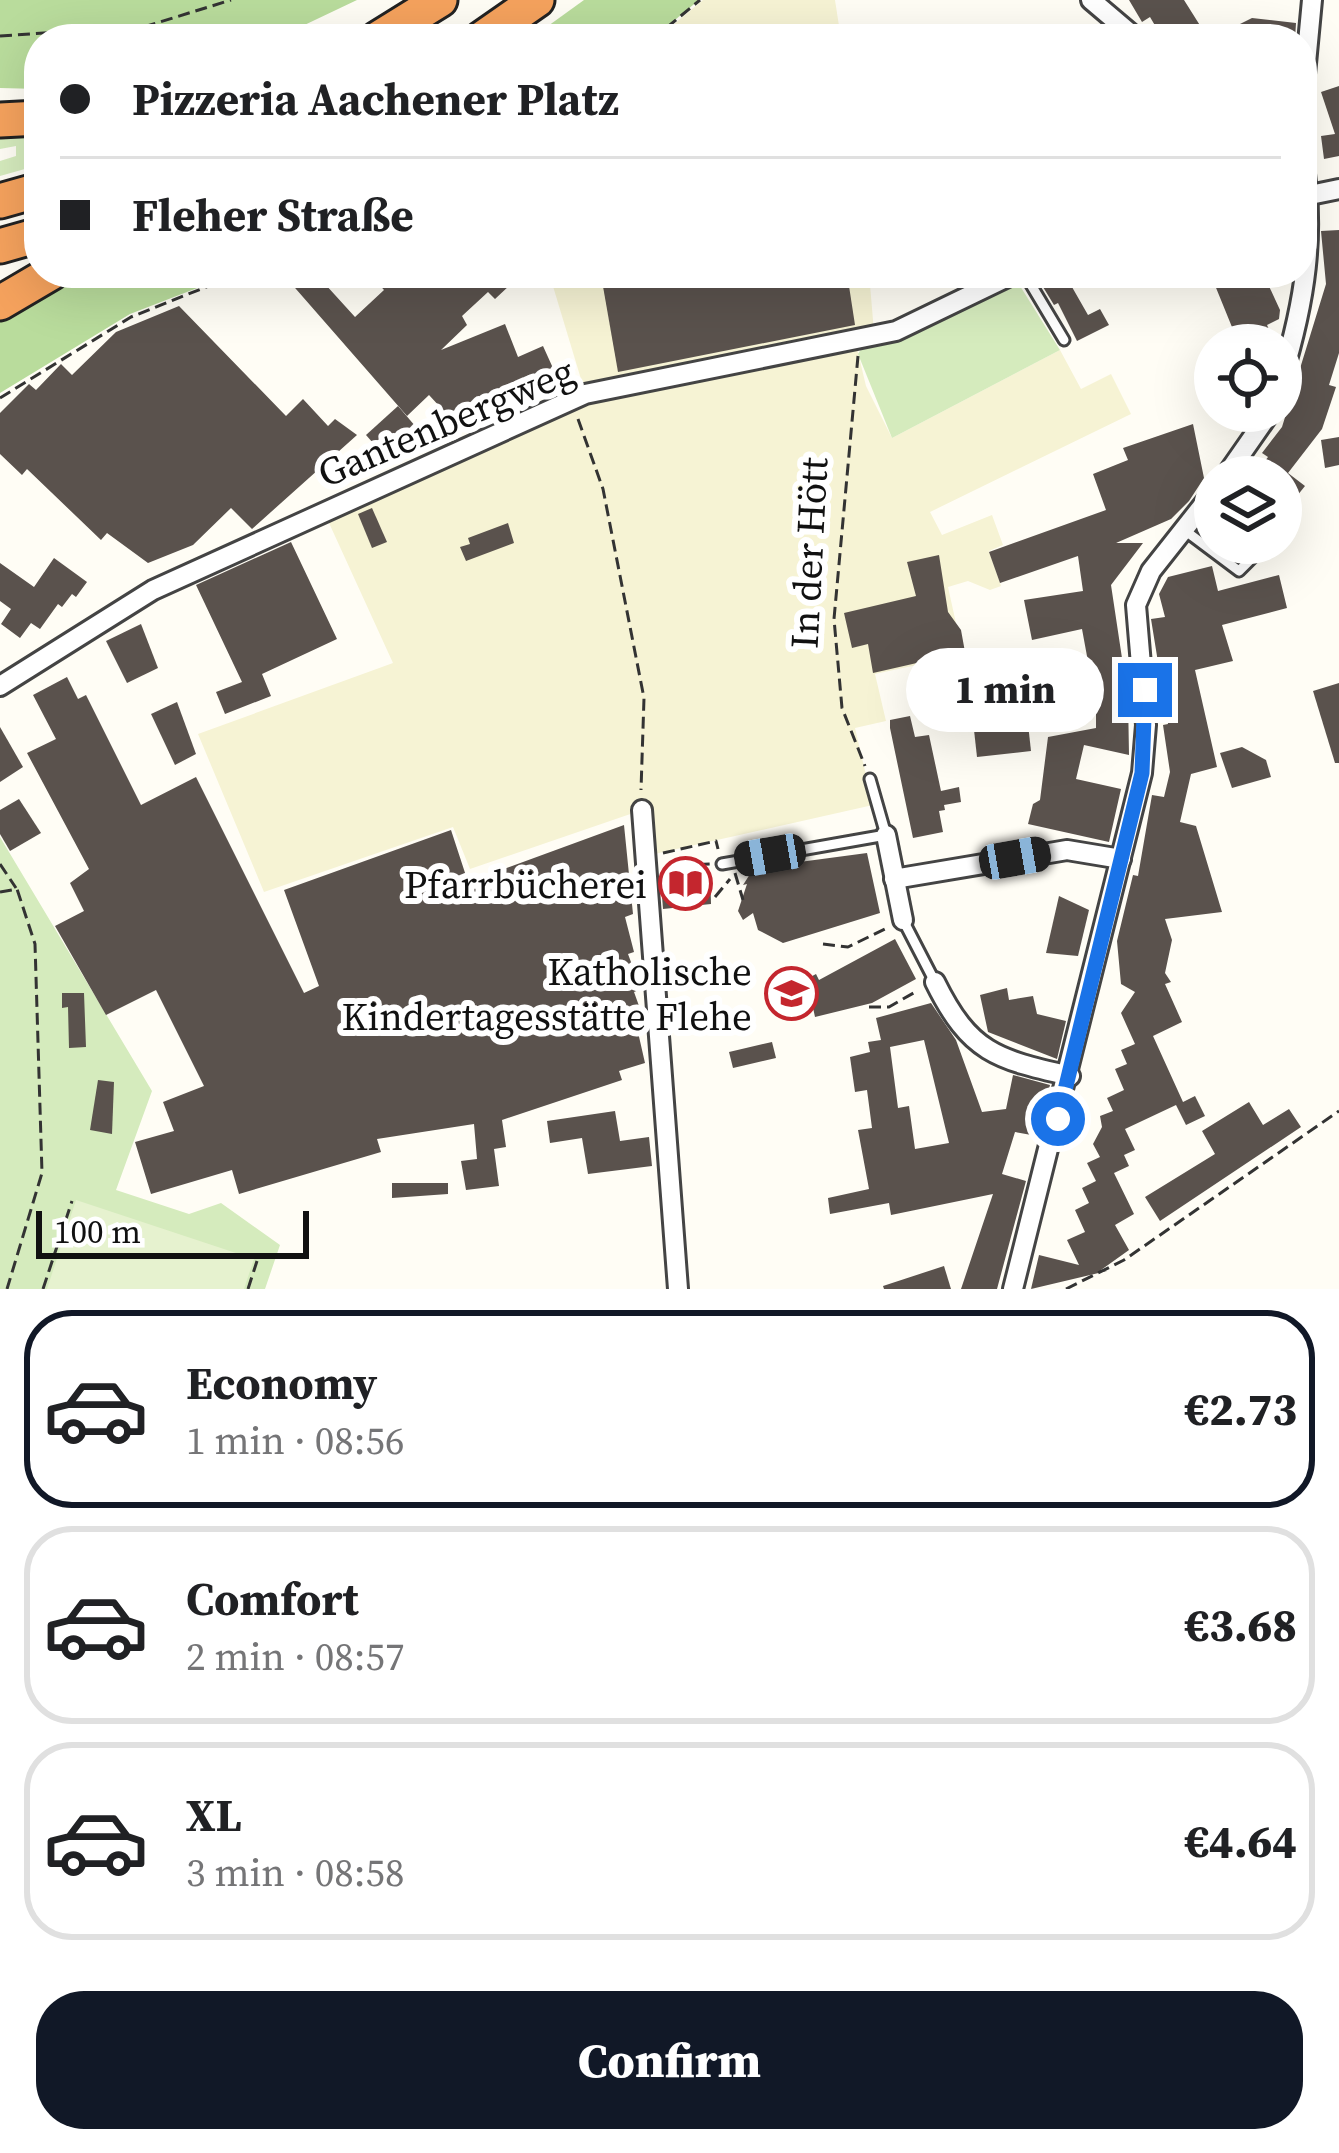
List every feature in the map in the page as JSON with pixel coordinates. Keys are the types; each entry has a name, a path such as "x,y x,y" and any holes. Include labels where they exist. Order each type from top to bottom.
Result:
{"highway":[{"path":"401,24 440,0"},
{"path":"503,24 538,0"}],"street":[{"path":"1091,0 1119,24"},
{"name":"Gantenbergweg","path":"0,686 153,590 572,400 859,340 914,324 989,288"},
{"path":"1296,324 1305,288"},
{"path":"1013,1289 1070,1076 1142,773 1146,725 1136,605 1151,571 1194,516"},
{"path":"642,810 678,1289"},
{"path":"886,835 903,920"},
{"path":"894,879 1066,850 1121,859"},
{"path":"935,982 956,1023 992,1055 1070,1076"}],"lane":[{"path":"1030,288 1064,340"},
{"path":"1183,529 1194,539"},
{"path":"729,866 886,835 870,779"},
{"path":"903,920 935,982"}],"path":[{"path":"153,24 231,0"},
{"path":"671,24 700,0"},
{"path":"0,398 131,317 204,288"},
{"name":"In der Hött","path":"859,340 834,619 842,708 870,779"},
{"path":"572,400 603,489 644,698 642,810"},
{"path":"644,858 716,841 743,900"},
{"path":"0,864 16,889 35,944 42,1173 7,1289"},
{"path":"688,871 686,865 729,866"},
{"path":"715,897 729,866"},
{"path":"0,892 16,889"},
{"path":"823,944 848,947 903,920"},
{"path":"869,1007 889,1007 935,982"},
{"path":"1066,1289 1124,1259 1339,1112"},
{"path":"43,1289 72,1201"},
{"path":"248,1289 257,1261"}],"shaded area":[{"path":"703,0 835,0 839,24 674,24"},
{"path":"554,288 870,288 874,332 584,389"},
{"path":"856,344 866,386 892,438 1060,350 1081,389 1111,374 1131,414 930,512 942,535 992,515 1003,545 989,551 1001,586 990,590 968,581 948,587 963,655 875,674 886,721 855,728 873,805 650,855 645,809 470,869 453,827 264,892 198,734 393,663 324,512 586,397"}],"green space":[{"path":"0,0 357,0 307,24 24,24 24,89 0,88"},
{"path":"584,0 699,0 670,24 551,24"},
{"path":"24,132 24,169 0,176 0,161 16,156 16,146 0,149 0,133"},
{"path":"59,288 197,288 130,314 0,393 0,321"},
{"path":"993,288 1021,288 1060,350 892,438 858,354 863,346"},
{"path":"0,837 152,1091 116,1190 189,1214 221,1203 280,1245 265,1289 0,1289"},
{"path":"76,1200 254,1259 244,1289 47,1289"}],"building":[{"path":"1129,0 1184,0 1199,24 1154,24 1150,17 1142,22"},
{"path":"1252,18 1296,23 1296,24 1240,24"},
{"path":"1339,86 1339,156 1324,159 1321,136 1335,134 1321,92"},
{"path":"1339,230 1339,353 1329,385 1336,387 1322,429 1301,456 1266,456 1262,453 1278,432 1302,432 1302,362 1326,284 1321,231"},
{"path":"295,288 329,288 355,317 382,288 507,288 495,299 488,292 462,316 467,325 441,350 505,324 518,357 543,346 557,377 484,409 479,397 453,421 429,395 407,416"},
{"path":"603,288 849,288 855,325 618,372"},
{"path":"1044,288 1073,288 1088,315 1100,309 1109,325 1077,341 1058,303 1054,305"},
{"path":"1216,288 1270,288 1279,319 1269,324 1231,324"},
{"path":"179,306 286,416 303,399 328,426 335,419 357,435 252,529 231,508 193,545 148,563 107,533 101,540 27,469 22,475 0,454 0,413 29,384 36,390 61,364 72,375 116,332"},
{"path":"398,406 416,427 380,451 366,435"},
{"path":"1193,424 1200,456 1194,456 1194,493 1189,501 1171,519 1116,543 1143,543 1111,585 1128,698 1129,755 1084,745 1076,779 1121,789 1109,842 1028,824 1033,804 1040,800 1048,737 1096,728 1082,629 1032,640 1024,600 1083,591 1078,556 1000,583 989,552 1106,510 1093,474 1128,460 1123,448"},
{"path":"1339,437 1339,465 1325,468 1321,440"},
{"path":"372,508 387,542 372,548 358,514"},
{"path":"508,523 514,543 466,561 460,547 470,544 468,538"},
{"path":"291,542 337,639 262,674 271,696 225,714 216,692 242,682 196,585"},
{"path":"939,555 948,612 961,630 965,652 873,673 868,644 852,648 844,613 916,596 907,562"},
{"path":"54,558 87,582 76,597 72,594 62,607 58,604 40,629 31,623 20,638 1,624 11,609 0,601 0,563 34,587"},
{"path":"1212,566 1218,591 1279,575 1287,608 1222,625 1233,661 1195,670 1217,767 1191,774 1180,822 1196,826 1222,912 1165,919 1172,940 1165,973 1171,982 1165,984 1182,1022 1153,1036 1183,1102 1195,1096 1205,1116 1186,1125 1176,1105 1125,1129 1135,1150 1124,1155 1129,1166 1114,1173 1134,1214 1115,1225 1129,1250 1101,1270 1107,1271 1031,1289 1039,1255 1079,1265 1067,1240 1085,1232 1075,1210 1089,1203 1082,1188 1096,1181 1087,1163 1100,1157 1093,1144 1102,1127 1100,1116 1113,1111 1107,1098 1124,1090 1115,1069 1127,1064 1121,1050 1135,1044 1121,1013 1135,992 1121,984 1117,941 1133,875 1138,876 1152,795 1164,797 1170,772 1163,725 1168,724 1151,619 1165,617 1159,594 1168,577"},
{"path":"141,624 158,668 127,683 106,641"},
{"path":"67,677 78,699 86,695 141,805 196,777 304,993 319,986 284,890 451,830 468,882 624,825 633,914 625,917 634,952 628,954 641,989 634,992 643,1017 635,1019 645,1063 619,1071 622,1080 502,1120 506,1147 494,1149 499,1186 466,1190 461,1161 477,1159 474,1124 377,1139 381,1152 239,1194 232,1170 151,1194 135,1142 174,1131 163,1102 204,1086 156,990 106,1015 55,926 84,911 70,883 89,869 27,753 56,739 33,695"},
{"path":"1339,683 1339,763 1335,763 1313,691"},
{"path":"177,702 196,754 175,765 151,714"},
{"path":"910,716 915,737 929,735 941,791 959,787 961,802 944,805 945,810 939,811 943,832 913,838 890,728 890,720"},
{"path":"1028,724 1031,751 977,757 974,730"},
{"path":"0,727 23,767 0,782"},
{"path":"1242,747 1266,760 1271,777 1232,788 1220,753"},
{"path":"19,799 41,833 10,851 0,834 0,810"},
{"path":"867,853 880,913 783,943 758,930 753,913 743,920 738,911 747,884 743,885 754,868"},
{"path":"710,872 711,904 663,909 661,883"},
{"path":"1059,896 1089,910 1078,956 1046,953"},
{"path":"895,939 916,979 872,1003 815,1017 812,1003 800,1010 788,989 816,974 819,980"},
{"path":"1007,988 1009,1000 1033,996 1037,1014 1066,1021 1057,1059 988,1032 980,995"},
{"path":"62,993 84,993 86,1047 69,1048 68,1007 62,1008"},
{"path":"931,1003 956,1040 982,1112 1006,1109 1013,1075 1050,1085 1037,1136 1015,1132 1002,1174 1026,1181 997,1289 961,1289 993,1194 891,1215 889,1203 830,1214 828,1198 869,1189 858,1130 872,1128 867,1090 855,1092 850,1057 870,1052 868,1042 881,1040 876,1018","holes":["924,1040 949,1143 915,1149 909,1106 898,1108 890,1047"]},
{"path":"772,1042 776,1058 733,1068 729,1052"},
{"path":"98,1080 114,1082 112,1134 90,1130"},
{"path":"1249,1102 1263,1125 1289,1109 1301,1127 1160,1221 1145,1197 1215,1154 1202,1131"},
{"path":"615,1111 620,1141 649,1137 652,1166 588,1174 582,1138 550,1143 547,1121"},
{"path":"392,1183 448,1183 448,1194 392,1198"},
{"path":"944,1266 951,1289 884,1289 883,1286"}],"place":[{"name":"Pfarrbücherei","path":"686,884"},
{"name":"Katholische Kindertagesstätte Flehe","path":"791,993"}],"route":[{"path":"1058,1119 1142,773 1145,690"}]}
